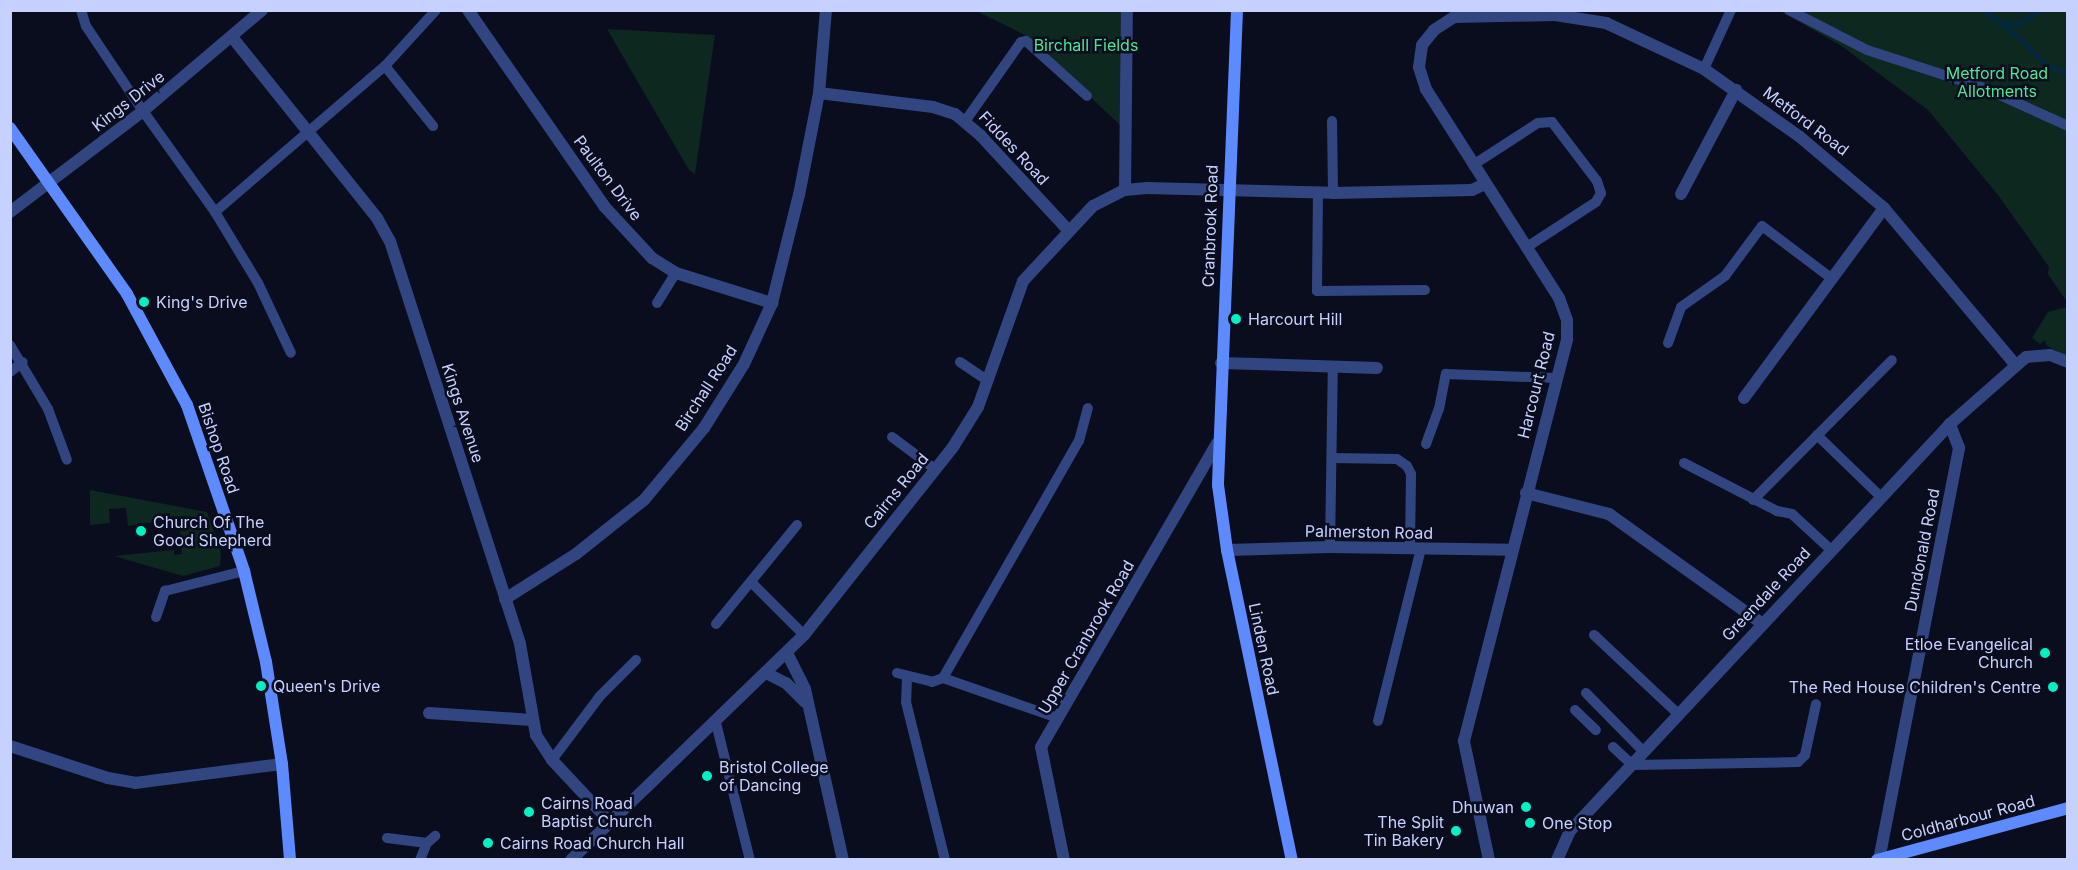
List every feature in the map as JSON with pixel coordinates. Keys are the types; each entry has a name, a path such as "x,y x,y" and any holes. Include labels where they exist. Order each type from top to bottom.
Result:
{"main road":[{"name":"Cranbrook Road","path":"1217,443 1237,10"},
{"name":"Bishop Road","path":"10,128 127,294 187,405 244,571 266,662 282,764 290,860"},
{"name":"Linden Road","path":"1217,443 1227,550 1292,860"},
{"name":"Coldharbour Road","path":"1878,859 2067,808"}],"street":[{"name":"Kings Drive","path":"10,212 143,111 262,10"},
{"name":"Paulton Drive","path":"468,10 604,206 652,258 676,273 772,303"},
{"name":"Birchall Road","path":"506,599 576,554 644,500 704,428 744,364 772,303 799,195 819,93 826,10"},
{"path":"1125,190 1127,10"},
{"name":"Metford Road","path":"1509,16 1555,15 1606,23 1704,69 1737,90 1846,173 1884,208 2015,364"},
{"name":"Harcourt Road","path":"1489,860 1464,741 1511,550 1567,339 1567,321 1559,298 1426,89 1419,68 1422,45 1434,30 1454,17 1509,16"},
{"name":"Kings Avenue","path":"232,37 377,218 390,241 520,644 532,720 540,745 609,821"},
{"path":"1681,194 1737,90"},
{"name":"Fiddes Road","path":"819,93 933,107 966,120 1068,230"},
{"path":"1227,188 1317,192 1472,190 1485,184"},
{"name":"Cairns Road","path":"571,860 609,821 716,723 804,635 935,469 978,407 1023,281 1068,230 1093,206 1125,190 1227,188"},
{"path":"1744,398 1884,208"},
{"path":"2015,364 2037,355 2067,362"},
{"path":"1221,363 1377,368"},
{"name":"Greendale Road","path":"1557,860 1570,831 1761,623 1950,424 2015,364"},
{"name":"Dundonald Road","path":"1878,859 1959,448 1950,424"},
{"name":"Upper Cranbrook Road","path":"1064,860 1041,747 1217,443"},
{"path":"1526,493 1609,514 1761,623"},
{"name":"Palmerston Road","path":"1227,550 1330,547 1511,550"},
{"path":"787,653 805,689 806,702 843,860"},
{"path":"766,674 786,684 806,702"},
{"path":"429,713 532,720"},
{"path":"10,746 108,778 135,783 282,764"}],"lane":[{"path":"81,10 86,26 215,212 258,283 291,353"},
{"path":"215,212 305,131 385,66 436,10"},
{"path":"1704,69 1731,10"},
{"path":"1789,10 1867,50 1984,88 2067,126"},
{"path":"966,120 1021,42 1026,41 1087,96"},
{"path":"385,66 433,126"},
{"path":"1332,121 1333,192"},
{"path":"1473,165 1538,123 1552,122 1597,181 1600,193 1596,202 1527,247"},
{"path":"1317,192 1317,291 1425,291"},
{"path":"1668,343 1681,307 1725,276 1762,226 1831,278"},
{"path":"657,303 676,273"},
{"path":"10,345 23,362 48,409 67,460"},
{"path":"1753,500 1892,360"},
{"path":"10,372 23,362"},
{"path":"960,362 988,381"},
{"path":"1330,547 1333,366"},
{"path":"1426,444 1439,409 1446,374 1556,378"},
{"path":"943,678 1079,441 1089,408"},
{"path":"1817,435 1880,496"},
{"path":"892,437 935,469"},
{"path":"1332,458 1397,459 1407,466 1411,474 1415,549 1378,721"},
{"path":"1684,463 1753,500 1792,514 1830,549"},
{"path":"716,624 797,525"},
{"path":"156,617 165,591 244,571"},
{"path":"751,582 804,635"},
{"path":"1594,635 1678,714"},
{"path":"552,760 600,696 636,660"},
{"path":"945,860 906,702 902,675 932,682 943,678 1058,718"},
{"path":"1586,693 1644,752"},
{"path":"1613,747 1632,765 1798,762 1805,754 1816,704"},
{"path":"1575,710 1596,730"},
{"path":"716,723 750,860"},
{"path":"387,838 431,840 420,860"}],"green space":[{"name":"Birchall Fields","path":"976,11 1121,11 1120,125 1023,34"},
{"name":"Metford Road Allotments","path":"1780,11 2067,11 2067,302 2048,274 2049,267 1998,195 1928,110 1840,45"},
{"path":"607,29 715,35 695,174 689,170"},
{"path":"2067,307 2067,357 2046,345 2045,340 2040,344 2032,338 2048,312"},
{"path":"90,490 207,512 221,553 220,566 183,576 114,556 174,550 174,555 182,554 179,518 128,526 126,508 109,509 110,523 90,525"}],"waterway":[{"path":"1983,10 2016,35 2046,65 2068,73"},
{"path":"2001,24 2019,23 2041,10"}],"place":[{"name":"King's Drive","path":"144,302"},
{"name":"Harcourt Hill","path":"1236,319"},
{"name":"Church Of The Good Shepherd","path":"141,531"},
{"name":"Etloe Evangelical Church","path":"2045,653"},
{"name":"Queen's Drive","path":"261,686"},
{"name":"The Red House Children's Centre","path":"2053,687"},
{"name":"Bristol College of Dancing","path":"707,776"},
{"name":"Dhuwan","path":"1526,807"},
{"name":"Cairns Road Baptist Church","path":"529,812"},
{"name":"One Stop","path":"1530,823"},
{"name":"The Split Tin Bakery","path":"1456,831"},
{"name":"Cairns Road Church Hall","path":"488,843"}]}
